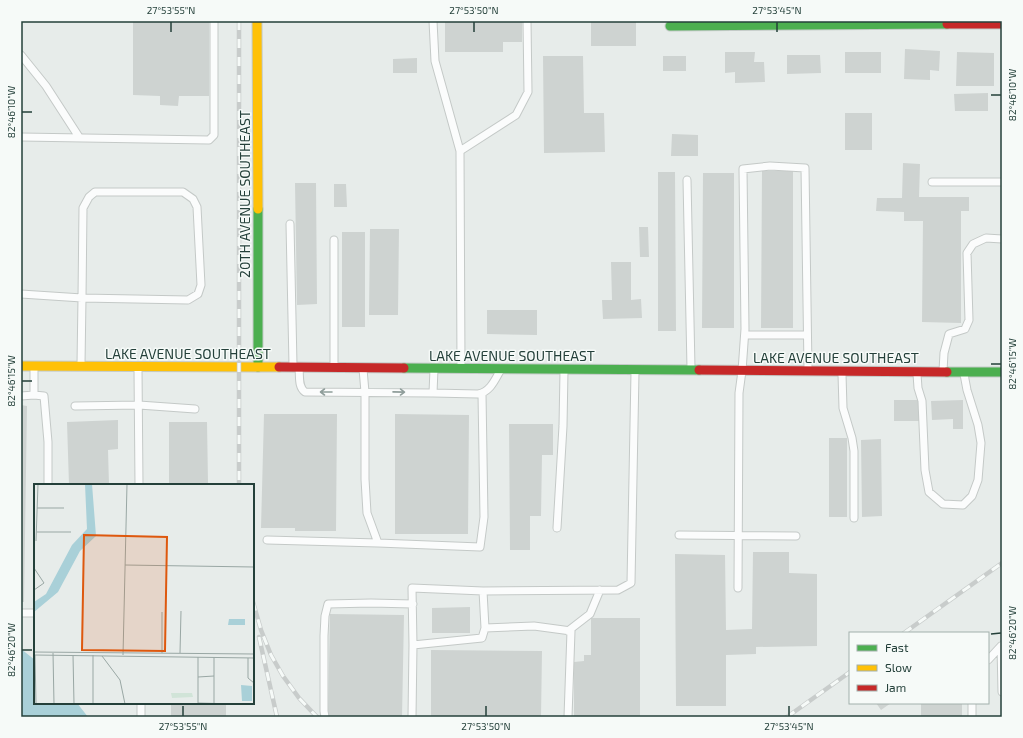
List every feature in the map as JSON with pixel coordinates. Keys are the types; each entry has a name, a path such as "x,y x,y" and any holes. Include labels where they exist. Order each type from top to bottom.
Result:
{"street":[{"name":"20TH AVENUE SOUTHEAST","path":"257,21 258,367"},
{"path":"670,26 1002,24"},
{"name":"LAKE AVENUE SOUTHEAST","path":"21,366 1002,372"}],"lane":[{"path":"21,137 209,140 214,135 214,21"},
{"path":"433,21 435,61 460,151 461,368"},
{"path":"460,151 516,115 528,92 527,21"},
{"path":"21,55 46,86 79,137"},
{"path":"738,588 739,393 745,335 743,169 770,166 804,168 808,371"},
{"path":"687,180 691,370"},
{"path":"932,182 1002,182"},
{"path":"21,294 82,298 188,300 198,294 201,285 197,207 193,199 183,192 95,192 89,198 83,208 82,298 81,367"},
{"path":"290,224 296,367 300,386 305,392 482,394 490,388 501,369"},
{"path":"943,372 944,354 949,334 965,329 969,320 967,253 973,244 986,238 1002,239"},
{"path":"334,240 334,367"},
{"path":"745,335 807,335"},
{"path":"34,366 34,395"},
{"path":"138,367 139,484"},
{"path":"363,368 365,392 365,479 367,513 378,543"},
{"path":"433,393 434,368"},
{"path":"557,528 563,426 564,369"},
{"path":"412,717 412,588 483,591 618,590 631,583 635,370"},
{"path":"842,371 843,408 852,438 854,451 854,518"},
{"path":"916,372 918,388 922,401 925,470 929,492 944,504 963,506 972,496 978,480 981,443 978,425 963,372"},
{"path":"267,540 480,547 484,517 482,394"},
{"path":"21,396 44,396 48,442 48,484"},
{"path":"75,406 139,405 195,409"},
{"path":"679,535 796,536"},
{"path":"568,631 590,614 600,590"},
{"path":"413,644 482,638 485,628 483,591"},
{"path":"325,717 324,636 325,616 328,604 413,604"},
{"path":"21,613 34,613"},
{"path":"485,628 534,626 571,632 568,717"},
{"path":"989,659 1001,646"},
{"path":"1001,646 1002,692"},
{"path":"141,704 141,717"},
{"path":"972,704 972,717"}],"water":[{"path":"21,649 34,659 34,704 78,704 88,717 21,717"}],"building":[{"path":"133,21 209,21 209,96 179,96 178,106 160,105 160,96 133,95"},
{"path":"445,21 522,21 522,42 503,42 503,52 445,52"},
{"path":"591,21 636,21 636,46 591,46"},
{"path":"905,49 940,51 939,71 930,70 930,80 904,79"},
{"path":"725,52 755,52 754,62 764,62 765,82 735,83 735,72 725,73"},
{"path":"845,52 881,52 881,73 845,73"},
{"path":"957,52 994,53 994,86 956,86"},
{"path":"787,55 820,55 821,73 787,74"},
{"path":"543,56 583,56 584,113 604,113 605,152 544,153"},
{"path":"663,56 686,56 686,71 663,71"},
{"path":"417,58 417,73 393,73 393,59"},
{"path":"988,93 988,111 955,111 954,94"},
{"path":"845,113 872,113 872,150 845,150"},
{"path":"672,134 698,135 698,156 671,156"},
{"path":"903,163 920,164 919,197 969,197 969,211 961,211 961,323 922,322 923,221 904,221 904,212 876,211 877,198 902,198"},
{"path":"762,171 793,171 793,328 761,328"},
{"path":"658,172 675,172 676,331 658,331"},
{"path":"703,173 734,173 734,328 702,328"},
{"path":"295,183 316,183 317,304 297,305"},
{"path":"334,184 346,184 347,207 334,207"},
{"path":"639,227 648,227 649,257 640,257"},
{"path":"370,229 399,229 398,315 369,315"},
{"path":"342,232 365,232 365,327 342,327"},
{"path":"611,262 631,262 631,300 641,299 642,318 603,319 602,300 612,300"},
{"path":"487,310 537,310 537,335 487,334"},
{"path":"894,400 919,400 920,421 894,421"},
{"path":"963,400 963,429 953,429 953,419 932,420 931,401"},
{"path":"21,405 27,406 24,602 21,602"},
{"path":"264,414 337,414 336,531 295,531 295,528 261,528"},
{"path":"395,414 469,415 468,534 395,534"},
{"path":"118,420 118,449 108,450 109,484 69,484 67,422"},
{"path":"169,422 207,422 208,483 169,483"},
{"path":"509,424 553,424 553,455 542,455 541,516 530,516 530,550 510,550"},
{"path":"829,438 847,438 847,517 829,517"},
{"path":"881,439 882,516 862,517 861,440"},
{"path":"753,552 789,552 789,573 817,574 817,646 756,647 756,654 726,655 726,706 676,706 675,554 725,555 726,630 752,629"},
{"path":"470,607 470,633 432,633 432,608"},
{"path":"330,614 404,615 402,717 328,717"},
{"path":"591,618 640,618 640,717 574,717 574,662 584,661 584,655 591,655"},
{"path":"431,650 542,651 541,717 431,717"},
{"path":"171,704 226,704 226,717 171,717"},
{"path":"877,704 890,704 881,710"},
{"path":"921,704 962,704 962,717 921,717"}],"railway":[{"path":"239,21 239,484"},
{"path":"905,632 1002,563"},
{"path":"254,606 261,630 271,655 283,676 299,698 317,717"},
{"path":"259,637 277,717"},
{"path":"787,717 849,673"}],"traffic: fast":[{"path":"670,26 947,24"},
{"path":"258,209 258,367"},
{"path":"404,368 699,370"},
{"path":"947,372 1002,372"}],"traffic: slow":[{"path":"257,21 258,209"},
{"path":"21,366 279,367"}],"traffic: jam":[{"path":"947,24 1002,24"},
{"path":"279,367 404,368"},
{"path":"699,370 947,372"}]}
